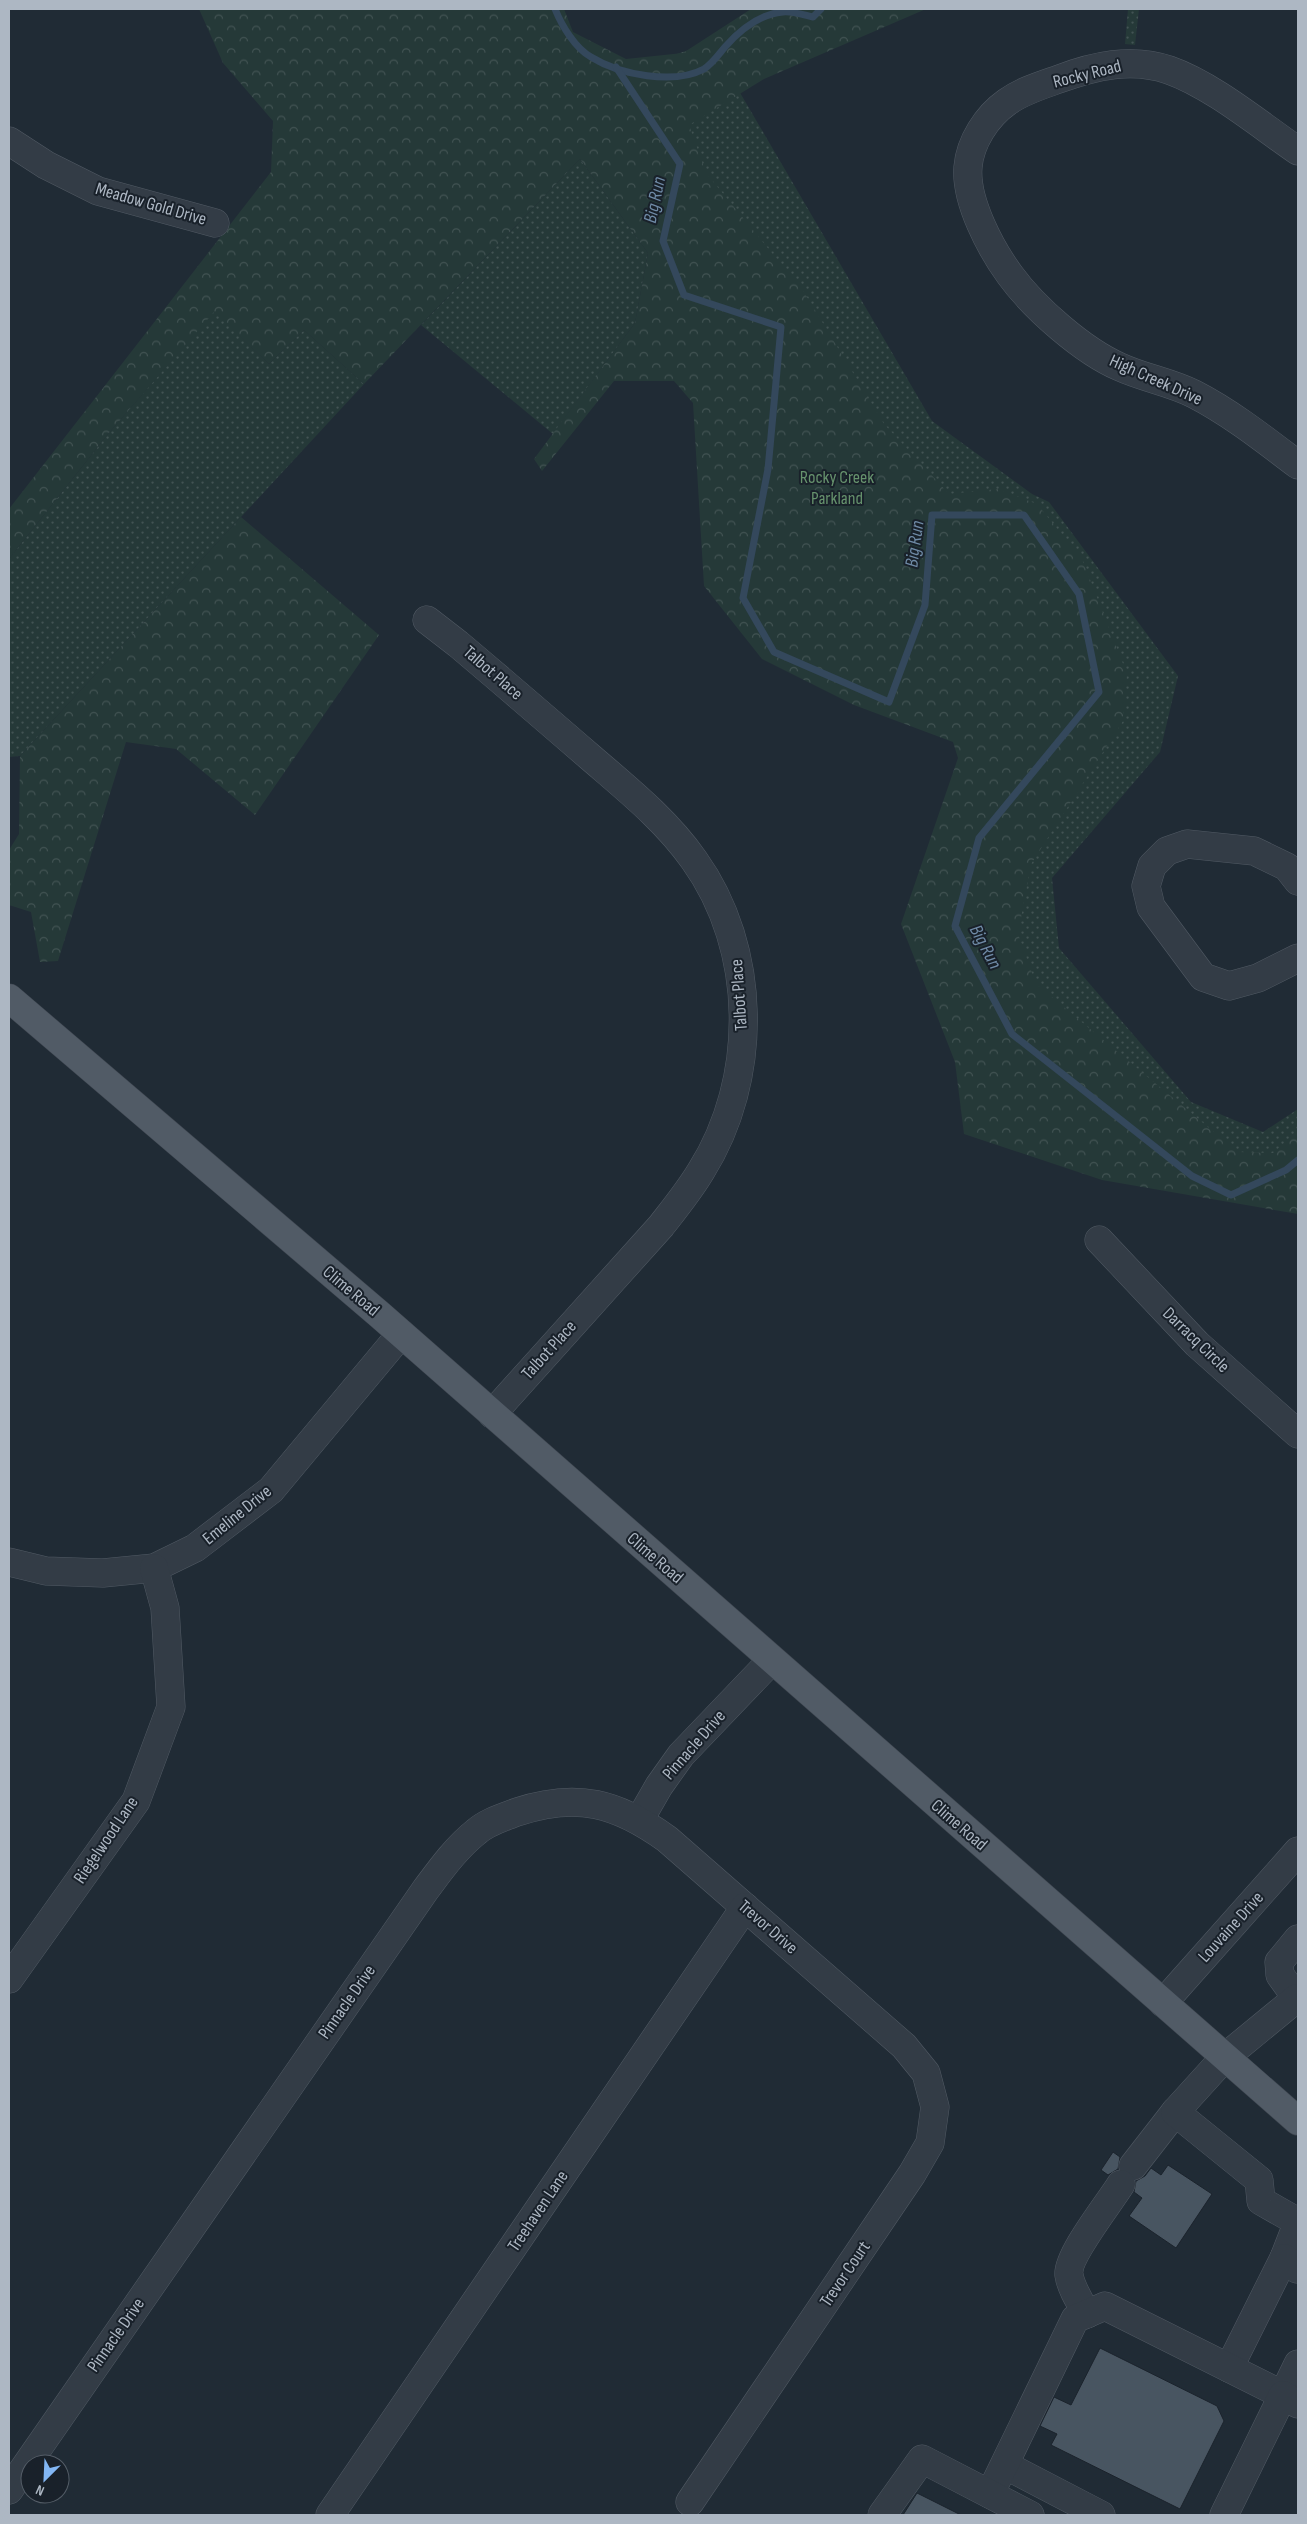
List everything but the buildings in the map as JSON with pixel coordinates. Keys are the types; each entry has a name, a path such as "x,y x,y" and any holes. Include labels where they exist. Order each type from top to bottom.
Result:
{"main road":[{"name":"Clime Road","path":"9,998 401,1334 1298,2122"}],"street":[{"name":"Rocky Road","path":"972,151 980,132 992,114 1009,100 1074,73 1122,62 1169,70 1210,91 1298,151"},
{"name":"Meadow Gold Drive","path":"9,141 46,165 98,191 215,223"},
{"name":"High Creek Drive","path":"972,151 968,167 969,182 976,210 990,245 1012,277 1048,316 1087,347 1119,367 1167,383 1219,409 1298,466"},
{"name":"Talbot Place","path":"427,620 458,644 639,799 670,830 695,861 718,903 737,952 742,1002 742,1051 734,1095 719,1136 702,1170 661,1226 492,1414"},
{"path":"1298,881 1287,866 1254,851 1188,844 1167,851 1152,866 1146,886 1151,907 1203,977 1229,986 1258,978 1298,958"},
{"name":"Darracq Circle","path":"1099,1240 1197,1344 1298,1434"},
{"name":"Emeline Drive","path":"9,1562 46,1571 103,1573 154,1568 195,1548 271,1490 401,1334"},
{"name":"Riegelwood Lane","path":"12,1966 136,1800 171,1708 165,1608 154,1568"},
{"name":"Pinnacle Drive","path":"9,2490 426,1889 458,1847 478,1830 502,1818 536,1806 571,1801 606,1806 640,1819 659,1786 681,1755 771,1661"},
{"name":"Trevor Drive","path":"640,1819 667,1839 894,2037"},
{"name":"Louvaine Drive","path":"1164,2003 1298,1851"},
{"name":"Treehaven Lane","path":"330,2515 745,1907"},
{"path":"1088,2314 1076,2296 1068,2274 1074,2255 1087,2232 1103,2212 1127,2175 1176,2112 1224,2058 1298,1999 1280,1974 1279,1962 1298,1939"},
{"name":"Trevor Court","path":"690,2502 912,2174 930,2143 935,2107 926,2073 894,2037"},
{"path":"1176,2112 1259,2180 1261,2201 1298,2222 1291,2264 1230,2368"},
{"path":"990,2494 1075,2319 1105,2306 1291,2400"},
{"path":"1224,2515 1291,2400 1298,2364"},
{"path":"882,2515 922,2459 1030,2515"},
{"path":"1004,2466 1101,2515"}],"green space":[{"path":"199,9 564,9 573,32 626,59 683,53 751,9 926,9 764,79 689,125 706,173 804,292 884,424 949,494 998,489 1037,504 1082,559 1127,674 1123,721 1031,864 1018,934 1036,984 1238,1152 1273,1153 1298,1131 1298,1214 1102,1180 964,1134 955,1062 901,924 958,758 953,742 854,705 762,659 704,586 693,403 674,381 614,381 542,471 534,459 635,323 648,253 580,159 364,384 304,330 269,364 214,312 108,434 9,559 9,509 271,172 273,121 223,63"},
{"path":"1128,9 1139,9 1135,45 1125,44"},
{"name":"Rocky Creek Parkland","path":"711,43 932,421 1032,494 1049,502 1178,676 1160,752 1052,878 1059,948 1191,1102 1263,1132 1298,1109 1298,1194 951,1032 1029,713 707,253 595,80"},
{"path":"580,159 648,253 635,323 553,434 421,325"},
{"path":"214,311 269,364 304,330 364,384 20,756 9,757 9,559 108,434"},
{"path":"241,517 379,635 255,815 176,749 126,742 58,961 40,962 31,912 9,905 9,850 19,834 20,756"}],"waterway":[{"path":"555,9 570,36 591,57 617,69 647,76 663,77 692,74 704,69 713,62 737,35 758,19 775,13 787,12 813,17 821,9"},
{"name":"Big Run","path":"616,67 680,164 663,241 684,295 781,327 768,469 743,598 774,652 889,702 925,605 932,515 1024,515 1079,594 1099,692 979,838 955,926 1012,1034 1192,1176 1231,1195 1286,1170 1298,1160"}]}
